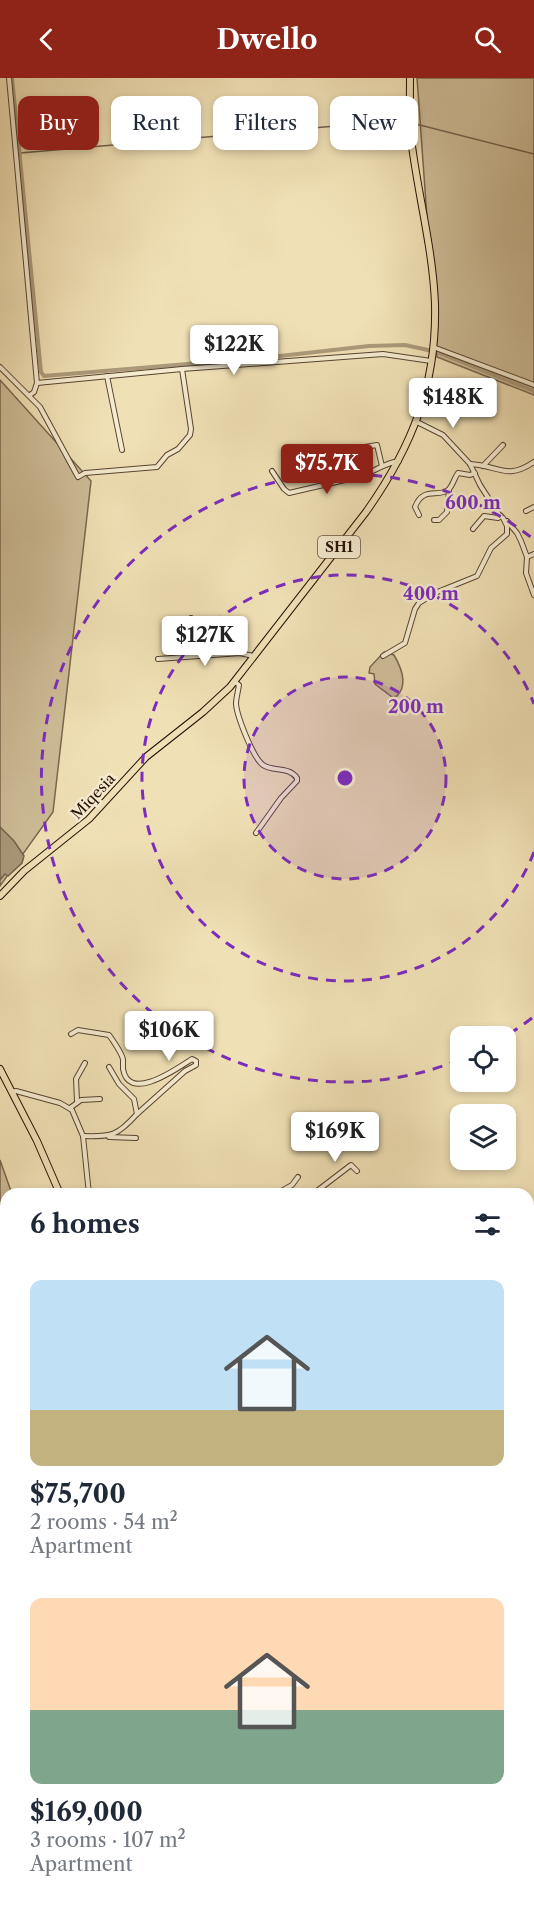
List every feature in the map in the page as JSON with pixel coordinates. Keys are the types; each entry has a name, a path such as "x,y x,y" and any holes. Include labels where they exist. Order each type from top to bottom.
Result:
{"main road":[{"name":"SH1","path":"235,681 366,512 399,461 417,422 427,385 433,348 435,304 410,127 410,78"},
{"name":"Miqesia","path":"0,896 24,871 89,819 146,757 203,712 235,681"},
{"path":"0,1070 57,1188"}],"street":[{"path":"9,78 37,383 34,392 30,395"},
{"path":"433,348 534,385"},
{"path":"37,383 182,369 383,354 431,359"},
{"path":"0,368 30,395 48,420 69,464 78,477 86,473 153,468 160,465 167,455 176,452 190,432 182,369"},
{"path":"107,376 122,450"},
{"path":"383,656 405,643 415,609 422,600 477,576 491,548 507,534 507,526 480,485 470,464 443,435 417,422"},
{"path":"359,448 377,445 382,466"},
{"path":"483,466 503,445"},
{"path":"272,471 284,489 290,493 358,477 399,461"},
{"path":"470,464 507,472 525,468 534,462"},
{"path":"434,520 439,520 447,512 450,489 458,473 470,475 475,473"},
{"path":"419,515 415,507 421,498 450,489"},
{"path":"526,511 534,507"},
{"path":"473,528 484,516 501,517"},
{"path":"501,517 517,533 527,557 526,573 534,595"},
{"path":"527,557 534,554"},
{"path":"191,618 199,656"},
{"path":"158,659 240,653 255,657"},
{"path":"235,681 239,685 236,705 243,729 260,762 268,767 291,772 297,778 256,834"},
{"path":"70,1034 78,1030 109,1035 123,1056 123,1069 127,1077 137,1083 149,1083 160,1079 192,1059 196,1061 195,1065 185,1071 116,1134 105,1137"},
{"path":"77,1101 76,1079 85,1063"},
{"path":"109,1067 119,1084 134,1099 137,1114"},
{"path":"11,1092 32,1095 70,1108 83,1136 88,1188"},
{"path":"70,1108 77,1101 100,1099"},
{"path":"83,1136 136,1138"},
{"path":"322,1188 351,1165 357,1171"},
{"path":"287,1188 298,1177"}],"shaded area":[{"path":"417,78 534,78 534,395 437,357"},
{"path":"0,380 91,481 53,812 0,886"},
{"path":"384,652 394,655 401,670 403,681 397,696 392,697 375,684 374,674 369,673 370,667"},
{"path":"0,827 14,841 24,856 22,863 0,880"},
{"path":"0,1160 10,1188 0,1188"}],"waterway":[{"path":"12,78 41,372 44,376 271,357 369,346 405,345 437,352 534,391"},
{"path":"418,125 534,154"},
{"path":"20,153 330,126"}]}
